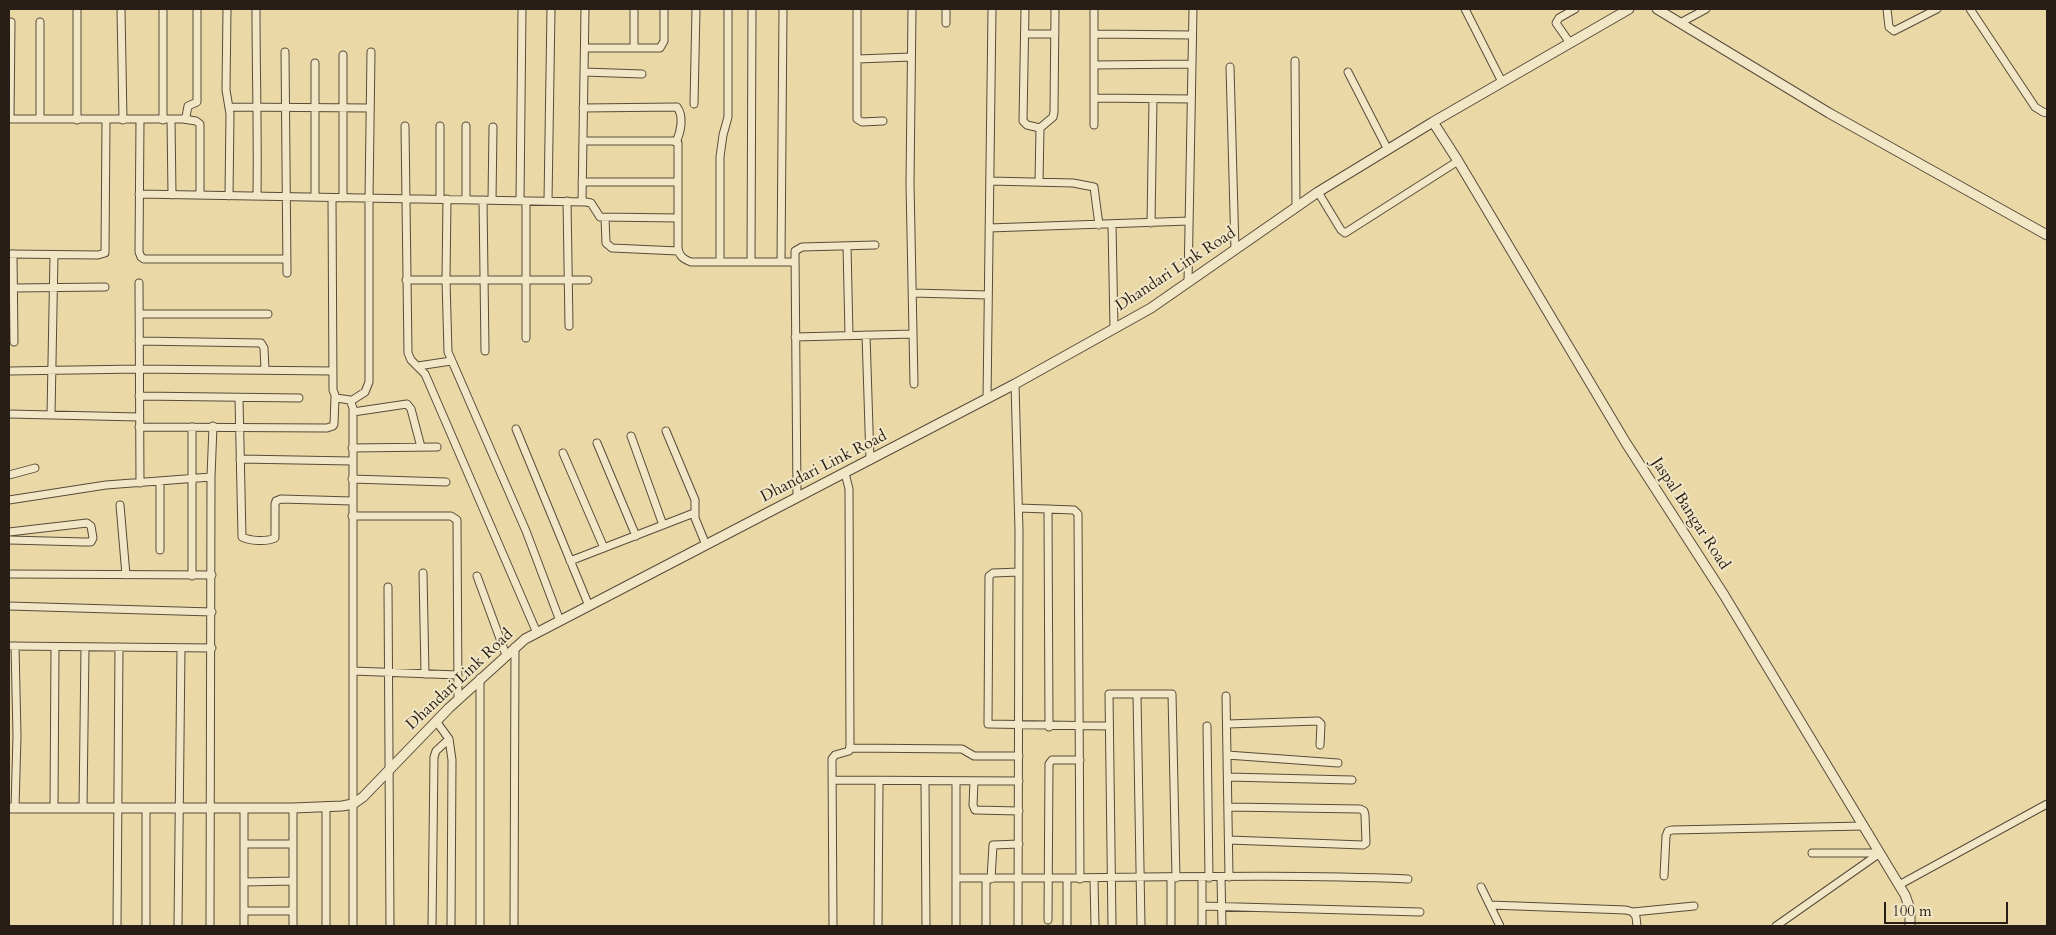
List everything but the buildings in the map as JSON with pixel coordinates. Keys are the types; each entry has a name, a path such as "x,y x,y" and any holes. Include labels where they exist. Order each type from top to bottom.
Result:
{"street":[{"path":"77,9 77,120"},
{"path":"121,9 123,120"},
{"path":"163,9 172,195"},
{"path":"183,119 186,117 188,106 197,102 198,9"},
{"path":"227,9 226,90 229,107 229,196"},
{"path":"256,9 257,196"},
{"path":"522,9 526,338"},
{"path":"548,201 551,9"},
{"path":"582,202 585,9"},
{"path":"634,9 634,48"},
{"path":"585,48 656,48 663,45 664,9"},
{"path":"694,104 696,9"},
{"path":"720,262 720,157 728,117 728,9"},
{"path":"751,262 752,9"},
{"path":"781,262 783,9"},
{"path":"857,9 857,119 862,122 883,121"},
{"path":"912,9 910,183 914,384"},
{"path":"946,9 946,23"},
{"path":"987,399 992,9"},
{"path":"1025,9 1022,120 1027,125 1040,128"},
{"path":"1039,182 1040,128 1053,117 1054,112 1056,9"},
{"path":"1094,9 1094,125"},
{"path":"1188,282 1193,9"},
{"path":"1465,9 1502,82"},
{"path":"1570,43 1556,23 1559,18 1575,9"},
{"name":"Dhandari Link Road","path":"354,804 458,699 506,654 525,639 987,399 1151,308 1318,192 1433,122 1629,9"},
{"path":"1657,9 1829,113 2047,235"},
{"path":"1680,23 1706,9"},
{"path":"1887,9 1888,27 1894,31 1937,9"},
{"path":"1970,9 2035,107 2047,112"},
{"path":"10,22 9,119 183,119 196,121 200,124 200,195"},
{"path":"40,22 40,119"},
{"path":"1025,34 1055,34"},
{"path":"1094,34 1192,35"},
{"path":"285,52 287,273"},
{"path":"335,397 351,401 365,392 369,382 371,52"},
{"path":"343,55 343,198"},
{"path":"858,59 911,57"},
{"path":"1295,61 1296,208"},
{"path":"315,63 315,198"},
{"path":"1094,65 1192,64"},
{"path":"1230,67 1235,250"},
{"path":"584,72 642,74"},
{"path":"1348,72 1388,150"},
{"path":"1094,98 1190,99"},
{"path":"1151,223 1153,99"},
{"path":"229,107 370,108"},
{"path":"584,108 677,108 680,112 681,130 676,142 678,146 678,251 682,257 691,262 794,262"},
{"path":"14,342 14,288 11,254 98,255 105,252 106,120"},
{"path":"140,120 139,252 142,258 287,259"},
{"name":"Jaspal Bangar Road","path":"1433,122 1626,443 1724,595 1864,826 1908,901 1910,926"},
{"path":"406,126 406,280 407,347 409,357 425,374 537,633"},
{"path":"440,126 448,352 526,531 560,621"},
{"path":"466,126 466,200"},
{"path":"492,200 493,127"},
{"path":"583,141 676,142"},
{"path":"1318,192 1341,230 1345,232 1458,161"},
{"path":"990,181 1088,184 1094,186 1100,225"},
{"path":"582,182 678,182"},
{"path":"139,194 567,201 591,203 597,215 605,218 678,218"},
{"path":"139,427 330,427 334,424 332,198"},
{"path":"483,200 485,351"},
{"path":"567,201 569,326"},
{"path":"605,218 606,243 612,248 678,251"},
{"path":"990,228 1189,221"},
{"path":"1112,224 1114,329"},
{"path":"797,497 795,251 797,249 875,245"},
{"path":"847,246 849,335"},
{"path":"51,415 54,255"},
{"path":"406,280 588,280"},
{"path":"139,284 140,483"},
{"path":"14,288 105,287"},
{"path":"913,293 988,295"},
{"path":"139,314 268,314"},
{"path":"795,337 913,334"},
{"path":"866,335 870,460"},
{"path":"139,341 261,343 264,348 265,370"},
{"path":"418,366 451,361"},
{"path":"9,371 139,369 333,371"},
{"path":"1015,384 1020,572 1018,926"},
{"path":"139,396 299,398"},
{"path":"239,398 241,534 244,538 270,540 275,538 274,509 276,501 281,499 352,501"},
{"path":"351,401 353,412 354,926"},
{"path":"353,412 407,404 411,409 421,447"},
{"path":"9,414 139,416"},
{"path":"210,926 213,426"},
{"path":"192,427 192,576"},
{"path":"516,429 589,606"},
{"path":"666,431 694,500 694,513 706,545"},
{"path":"631,436 663,525"},
{"path":"597,443 636,536"},
{"path":"352,448 437,447"},
{"path":"563,453 604,548"},
{"path":"240,459 352,461"},
{"path":"9,475 35,468"},
{"path":"844,473 849,489 850,748"},
{"path":"9,500 86,488 212,476"},
{"path":"352,479 446,482"},
{"path":"160,481 160,550"},
{"path":"120,505 126,575"},
{"path":"1019,508 1074,510 1078,514 1080,879"},
{"path":"1048,509 1049,726"},
{"path":"570,561 694,513"},
{"path":"352,516 451,516 457,520 458,699"},
{"path":"9,532 86,523 91,526 93,538 92,541 84,542 9,540"},
{"path":"1020,572 993,573 989,576 988,724 1108,726"},
{"path":"423,573 425,674"},
{"path":"9,574 212,575"},
{"path":"477,576 506,654"},
{"path":"388,587 390,926"},
{"path":"9,606 212,612"},
{"path":"212,648 12,646 17,736 12,808 210,809 293,808 354,804"},
{"path":"54,808 55,647"},
{"path":"83,808 85,647"},
{"path":"117,926 119,647"},
{"path":"514,926 515,647"},
{"path":"178,926 181,648"},
{"path":"353,671 458,675"},
{"path":"480,678 480,926"},
{"path":"1112,926 1109,694 1172,694 1173,878 1171,926"},
{"path":"1138,695 1142,878 1141,926"},
{"path":"1222,926 1222,907 1229,840 1226,696"},
{"path":"436,721 449,739 452,760 451,926"},
{"path":"1228,724 1318,722 1321,724 1320,745"},
{"path":"1202,926 1205,878 1207,726"},
{"path":"432,926 434,757 436,751 449,739"},
{"path":"833,926 833,756 848,751 850,748 962,749 974,756 1020,756"},
{"path":"1227,755 1338,763"},
{"path":"1048,920 1049,764 1052,760 1080,760"},
{"path":"1228,778 1352,780"},
{"path":"832,780 1019,781"},
{"path":"878,926 879,781"},
{"path":"925,781 926,926"},
{"path":"956,781 956,926"},
{"path":"974,781 973,805 975,810 1019,811"},
{"path":"1899,885 2047,804"},
{"path":"326,806 326,926"},
{"path":"244,808 244,926"},
{"path":"293,808 293,926"},
{"path":"1228,808 1360,808 1364,811 1365,815 1366,843 1363,845 1229,840"},
{"path":"146,809 146,926"},
{"path":"1664,876 1666,836 1668,831 1864,826"},
{"path":"244,844 293,844"},
{"path":"986,926 993,845 1019,844"},
{"path":"1812,853 1880,853"},
{"path":"1776,926 1880,853"},
{"path":"956,878 1111,879 1300,876 1408,879"},
{"path":"1067,879 1067,926"},
{"path":"1094,879 1094,926"},
{"path":"244,882 293,881"},
{"path":"1481,887 1500,926"},
{"path":"1490,905 1626,910 1633,912 1694,906"},
{"path":"1202,906 1420,912"},
{"path":"245,911 293,911"},
{"path":"1633,912 1636,917 1637,926"}]}
